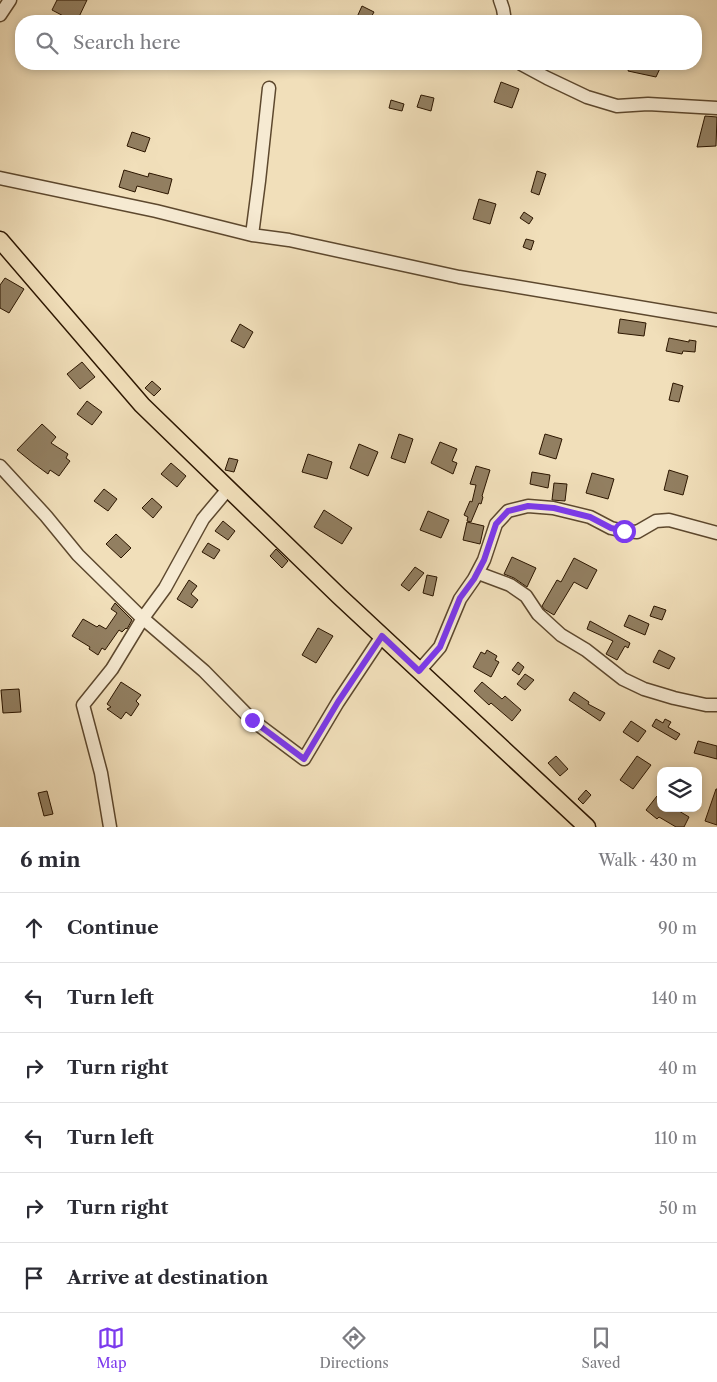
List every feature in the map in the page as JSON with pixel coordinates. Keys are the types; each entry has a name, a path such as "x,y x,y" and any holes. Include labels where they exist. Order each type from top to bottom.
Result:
{"main road":[{"path":"0,240 142,405 382,636 587,827"}],"street":[{"path":"0,15 10,0"},
{"path":"500,0 504,15"},
{"path":"532,70 587,97 617,106 648,104 717,108"},
{"path":"252,235 269,88"},
{"path":"0,178 156,211 252,235 290,240 460,277 717,320"},
{"path":"0,466 46,516 78,555 143,618 204,671 252,720 304,759 338,702 382,636"},
{"path":"110,827 101,772 83,705 112,669 164,588 203,519 228,488"},
{"path":"419,671 440,647 460,598 478,573 484,560 496,524 508,511 528,506 554,508 590,517 611,528 637,532 656,521 669,520 717,533"},
{"path":"478,573 510,585 526,596 538,614 561,635 586,650 623,679 644,689 674,698 706,705 717,705"}],"building":[{"path":"57,0 87,0 80,15 62,15 52,10"},
{"path":"362,6 374,12 372,15 358,15"},
{"path":"628,70 659,70 656,77"},
{"path":"501,82 519,89 512,108 494,102"},
{"path":"421,95 434,98 431,111 417,107"},
{"path":"391,100 404,104 402,111 389,108"},
{"path":"705,116 717,117 716,146 697,147"},
{"path":"132,132 150,138 145,152 127,146"},
{"path":"124,170 148,177 149,173 172,179 168,194 137,186 135,192 119,187"},
{"path":"537,171 546,174 539,195 531,192"},
{"path":"479,199 496,204 490,224 473,219"},
{"path":"524,212 533,218 529,224 520,218"},
{"path":"526,239 534,241 531,250 523,247"},
{"path":"5,278 24,289 9,313 0,308 0,285"},
{"path":"620,319 646,323 644,336 618,333"},
{"path":"240,324 253,332 244,348 231,341"},
{"path":"669,338 689,342 689,340 696,341 695,352 683,351 682,354 666,351"},
{"path":"82,362 95,377 80,389 67,374"},
{"path":"152,381 161,389 154,396 145,388"},
{"path":"673,383 683,386 679,402 669,400"},
{"path":"87,401 102,412 92,425 77,414"},
{"path":"42,424 56,437 51,443 68,454 66,458 70,461 59,476 50,470 48,474 17,450"},
{"path":"399,434 413,439 405,463 391,458"},
{"path":"545,434 562,439 556,459 539,454"},
{"path":"440,442 457,449 452,461 457,463 453,474 431,463"},
{"path":"359,444 378,452 368,476 350,468"},
{"path":"308,454 332,462 327,479 302,472"},
{"path":"229,458 238,460 234,472 225,470"},
{"path":"171,463 186,476 177,487 161,474"},
{"path":"476,466 490,470 481,504 479,503 471,522 467,521 468,517 464,515 470,501 472,502 476,485 470,484"},
{"path":"669,470 688,476 683,495 664,490"},
{"path":"532,472 550,475 548,488 530,484"},
{"path":"592,473 614,479 608,499 586,493"},
{"path":"554,483 567,484 565,501 552,500"},
{"path":"104,489 117,499 108,511 94,501"},
{"path":"152,498 162,507 153,518 142,508"},
{"path":"324,510 352,528 342,544 314,527"},
{"path":"428,511 449,520 441,538 420,530"},
{"path":"223,521 235,531 228,540 215,531"},
{"path":"467,522 484,526 480,544 463,540"},
{"path":"116,534 131,548 121,558 106,544"},
{"path":"208,543 220,550 214,559 202,552"},
{"path":"276,549 288,561 282,568 270,556"},
{"path":"512,557 536,568 527,587 504,574"},
{"path":"574,558 597,570 587,589 574,582 554,615 542,606 557,580 561,582"},
{"path":"415,567 424,573 409,591 401,585"},
{"path":"427,575 437,577 433,596 423,593"},
{"path":"189,580 197,586 191,594 198,600 192,608 177,599"},
{"path":"115,603 132,620 127,629 122,632 119,630 105,650 102,648 98,655 89,649 90,647 72,636 83,619 97,627 99,625 106,629 117,613 111,609"},
{"path":"654,606 666,610 662,620 650,616"},
{"path":"629,615 649,624 645,635 624,626"},
{"path":"590,621 630,643 628,648 625,646 617,660 606,654 613,641 587,629"},
{"path":"318,628 333,636 316,663 302,655"},
{"path":"487,650 497,656 495,660 499,662 491,677 473,667 481,652 485,654"},
{"path":"659,650 675,658 669,669 653,662"},
{"path":"518,662 524,667 519,675 512,670"},
{"path":"525,674 534,680 525,690 517,684"},
{"path":"121,682 141,695 136,701 139,704 131,716 126,712 121,719 107,709 111,707 107,704"},
{"path":"482,682 502,699 505,696 521,710 512,721 491,703 489,705 474,691"},
{"path":"19,689 21,712 3,713 1,690"},
{"path":"574,692 589,702 588,704 605,713 600,721 569,700"},
{"path":"656,719 663,723 665,719 671,722 668,727 680,734 676,740 652,726"},
{"path":"631,721 646,731 638,742 623,732"},
{"path":"698,741 717,746 717,759 694,753"},
{"path":"556,756 568,769 560,776 548,763"},
{"path":"637,756 651,765 633,789 620,780"},
{"path":"717,789 717,825 705,821"},
{"path":"586,790 591,795 583,804 578,799"},
{"path":"47,791 53,814 44,816 38,793"},
{"path":"657,796 657,812 681,812 689,817 684,827 676,827 659,817 657,819 646,810"}],"route":[{"path":"252,720 304,759 338,702 382,636 419,671 440,647 460,598 474,579 484,560 496,524 508,511 528,506 554,508 590,517 611,528 624,531"}]}
